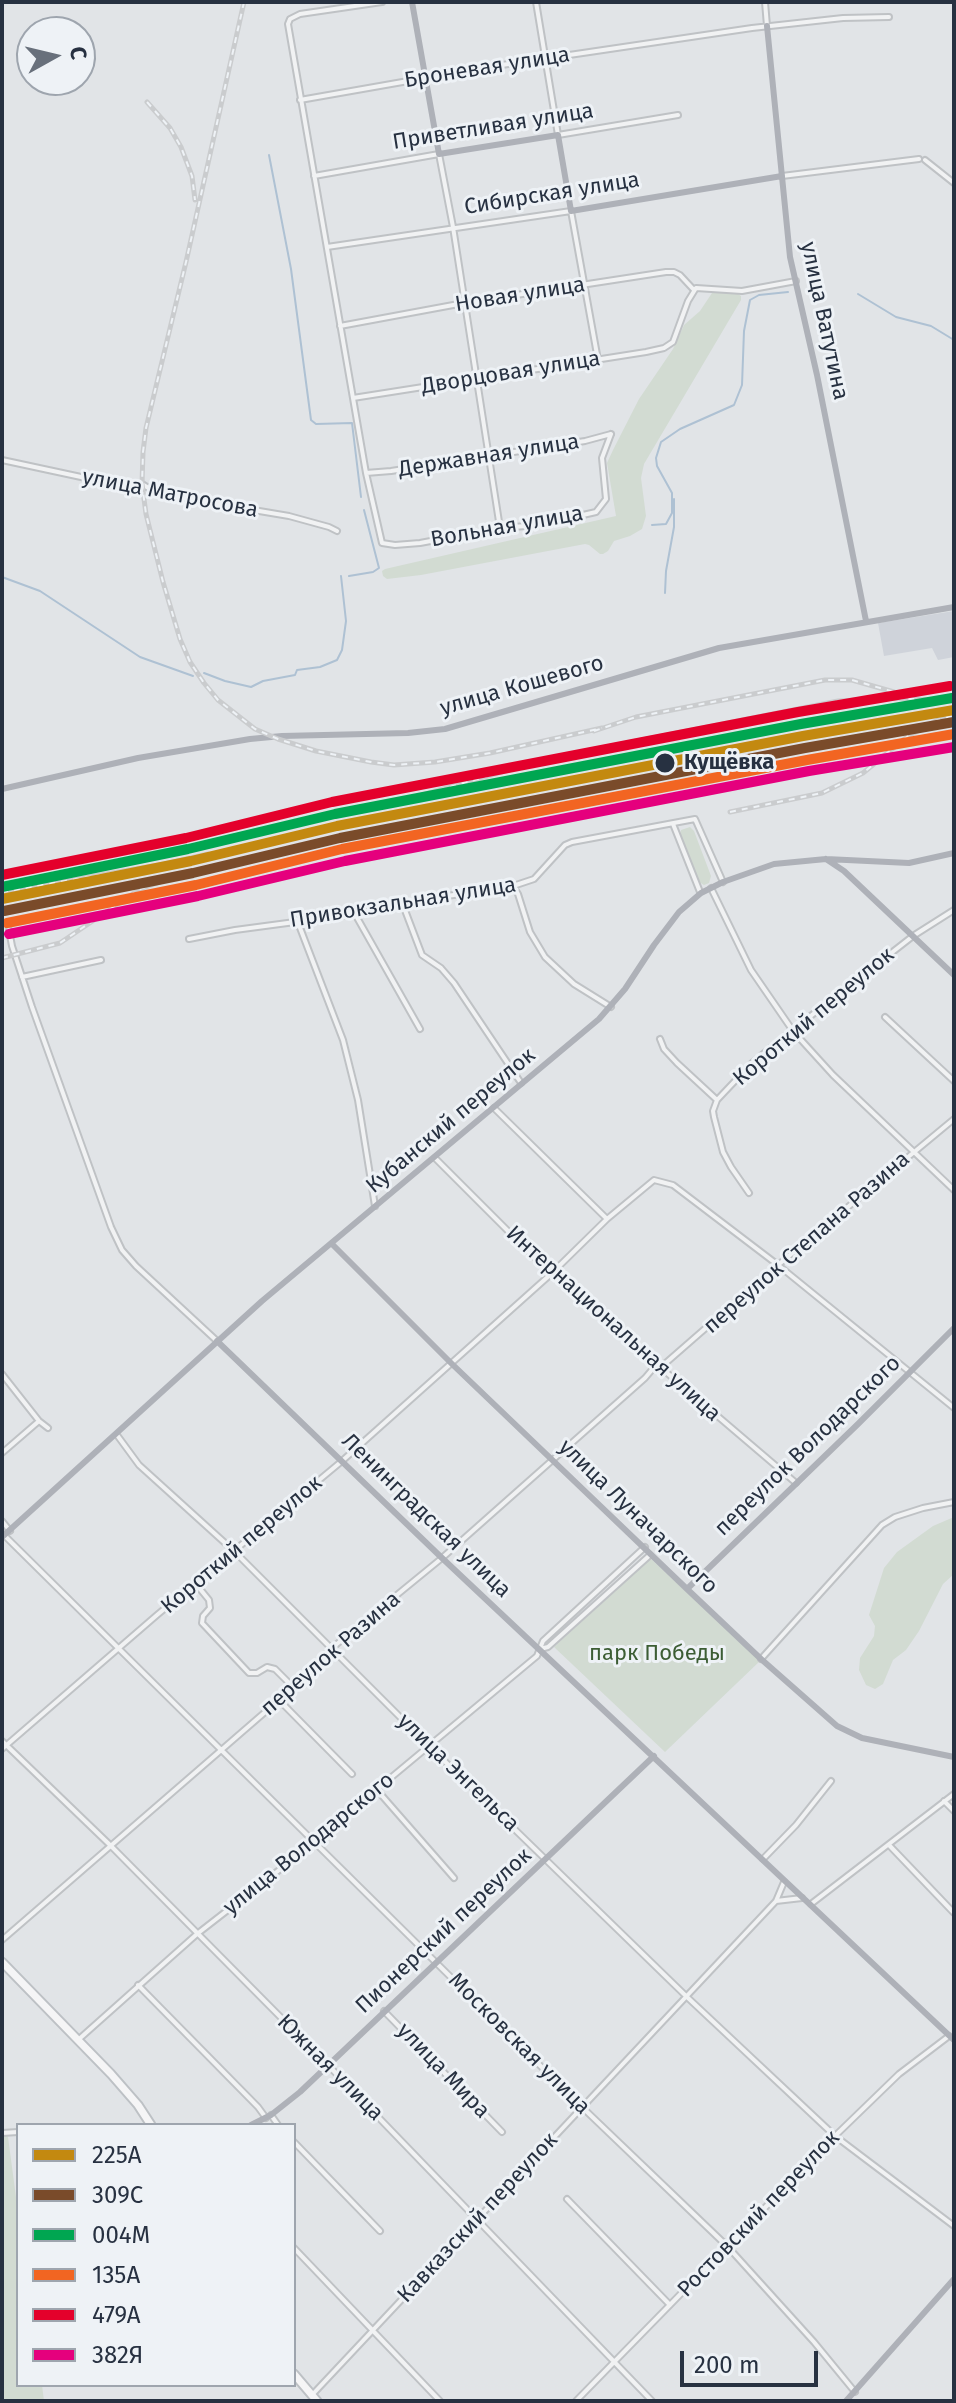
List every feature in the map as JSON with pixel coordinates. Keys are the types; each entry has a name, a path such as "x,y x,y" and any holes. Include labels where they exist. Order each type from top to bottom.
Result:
{"main road":[{"path":"2,1962 138,2105 150,2123"},
{"path":"296,2376 314,2398"}],"street":[{"path":"366,473 288,24 290,19 300,14 382,2"},
{"path":"412,2 453,227 500,528"},
{"path":"536,2 598,360"},
{"name":"улица Ватутина","path":"765,2 790,257 843,498 866,621"},
{"path":"767,26 889,17"},
{"name":"Броневая улица","path":"300,100 767,26"},
{"name":"Приветливая улица","path":"314,176 678,115"},
{"path":"782,176 922,160 954,183"},
{"name":"Сибирская улица","path":"327,247 782,176"},
{"name":"Новая улица","path":"340,326 464,303 674,272 694,290"},
{"path":"694,290 749,291 796,281"},
{"name":"Дворцовая улица","path":"353,398 646,352 669,345 694,290"},
{"name":"Державная улица","path":"366,473 585,441 611,434"},
{"name":"Вольная улица","path":"366,473 382,543 420,543 500,528 539,525 591,513 600,508 606,494 602,458 611,434"},
{"name":"улица Матросова","path":"2,460 88,479 107,480 118,485 142,484 158,494 289,516 337,531"},
{"name":"улица Кошевого","path":"2,789 138,758 250,739 445,729 705,652 954,607"},
{"name":"Привокзальная улица","path":"189,939 513,886 534,879 565,845 572,842 695,819 723,882"},
{"path":"673,824 701,893"},
{"name":"Кубанский переулок","path":"5,1535 262,1301 611,1007 679,912 701,893 774,864 826,859 909,863 954,853"},
{"path":"826,859 844,871 954,975"},
{"path":"513,886 530,932 545,957 574,984 611,1007"},
{"path":"711,888 751,970 793,1031 833,1075 954,1190"},
{"path":"403,905 422,955 441,968 454,983 521,1084"},
{"name":"Короткий переулок","path":"749,1193 723,1152 713,1111 717,1100 752,1063 913,936 954,910"},
{"path":"355,914 420,1029"},
{"path":"297,920 343,1040 358,1100 376,1208"},
{"name":"Ленинградская улица","path":"9,930 22,977 111,1227 122,1250 442,1558 952,2038"},
{"path":"22,977 101,960"},
{"path":"885,1017 954,1081"},
{"name":"Короткий переулок","path":"660,1039 664,1049 677,1063 717,1100"},
{"path":"494,1108 607,1219"},
{"name":"переулок Степана Разина","path":"658,1366 954,1119"},
{"name":"Интернациональная улица","path":"435,1158 551,1274 797,1483"},
{"name":"Короткий переулок","path":"4,1745 342,1461 551,1274 607,1219 654,1180 673,1185 778,1265"},
{"name":"улица Луначарского","path":"332,1244 452,1364 687,1589 837,1726 862,1738 954,1757"},
{"path":"778,1265 954,1408"},
{"name":"переулок Володарского","path":"687,1589 954,1328"},
{"name":"переулок Разина","path":"2,1940 279,1700 332,1648 442,1558 658,1366"},
{"path":"2,1374 48,1428"},
{"path":"2,1453 39,1421"},
{"name":"улица Энгельса","path":"117,1435 139,1465 235,1552 687,1997 835,2136 954,2226"},
{"path":"761,1659 882,1525 895,1517 923,1508 954,1502"},
{"path":"2,1521 5,1535"},
{"name":"Московская улица","path":"5,1535 583,2108 728,2247 855,2392"},
{"name":"улица Володарского","path":"78,2040 197,1934 377,1790 537,1656 543,1641 645,1547"},
{"name":"улица Володарского","path":"540,1649 548,1647 651,1554"},
{"path":"196,1584 209,1600 210,1608 203,1616 202,1623 249,1673 257,1673 267,1667 275,1669 293,1687"},
{"path":"279,1700 352,1774"},
{"name":"Южная улица","path":"4,1745 110,1845 328,2065 652,2401"},
{"name":"Пионерский переулок","path":"255,2123 268,2117 328,2065 654,1756"},
{"path":"763,1859 796,1825 831,1781"},
{"path":"377,1790 454,1878"},
{"path":"811,1904 954,1794"},
{"path":"944,1801 954,1811"},
{"path":"889,1845 954,1913"},
{"name":"Кавказский переулок","path":"314,2398 372,2330 776,1901 785,1880"},
{"path":"776,1901 804,1898"},
{"path":"138,1985 276,2123"},
{"name":"улица Мира","path":"384,2011 502,2132"},
{"name":"Ростовский переулок","path":"576,2401 899,2074 952,2038"},
{"path":"296,2144 380,2231"},
{"path":"567,2199 670,2305"},
{"path":"296,2250 440,2401"},
{"path":"848,2400 951,2289 954,2279"}],"shaded area":[{"path":"954,611 954,657 938,660 932,648 884,656 878,623"}],"green space":[{"path":"712,293 738,294 741,300 644,464 641,478 646,516 642,529 614,541 603,554 585,544 421,575 387,579 383,576 385,569 616,516 607,463 639,399 673,349 684,325 700,311"},
{"path":"690,827 711,876 709,883 704,885 699,882 680,834 681,830"},
{"path":"954,1517 954,1574 943,1584 906,1650 893,1660 883,1684 875,1689 866,1685 859,1670 860,1658 874,1636 875,1626 869,1615 884,1568 897,1552 933,1526"},
{"name":"парк Победы","path":"650,1558 760,1661 665,1752 554,1647"},
{"path":"2,2133 5,2133 16,2197 16,2387 42,2387 44,2401 2,2401"}],"waterway":[{"path":"269,155 291,269 311,420 316,424 352,423 361,497"},
{"path":"652,525 666,524 672,513 672,493 657,466 661,442 680,429 734,405 742,385 744,331 750,300 759,295 788,292"},
{"path":"858,294 896,317 931,326 954,340"},
{"path":"665,593 674,527 674,499"},
{"path":"349,576 379,568 364,510"},
{"path":"204,673 251,687 263,681 295,675 297,670 320,667 337,660 342,650 346,621 341,576"},
{"path":"2,577 40,591 140,657 193,676"}],"railway":[{"path":"244,2 143,452 142,484 146,514 163,582 190,662 218,700 255,729 316,751 371,762 394,765 435,762 602,728"},
{"path":"147,102 170,128 181,147 192,176 195,200"},
{"path":"594,731 636,717 825,680 852,680 894,692"},
{"path":"381,807 546,759 838,701 894,698 954,701"},
{"path":"730,812 822,793 863,773 908,736 954,715"},
{"path":"2,892 208,854"},
{"path":"2,958 60,943 140,889 180,875"}],"transit line":[{"name":"479А","path":"2,875 186,838 332,802 798,712 950,686"},
{"name":"004М","path":"2,887 188,849 335,814 952,698"},
{"name":"225А","path":"2,899 191,861 337,826 954,710"},
{"name":"309С","path":"4,911 193,873 340,838 954,722"},
{"name":"135А","path":"7,923 196,885 342,849 954,734"},
{"name":"382Я","path":"9,934 198,896 345,861 809,771 954,747"}],"place":[{"name":"Кущёвка","path":"665,763"}]}
